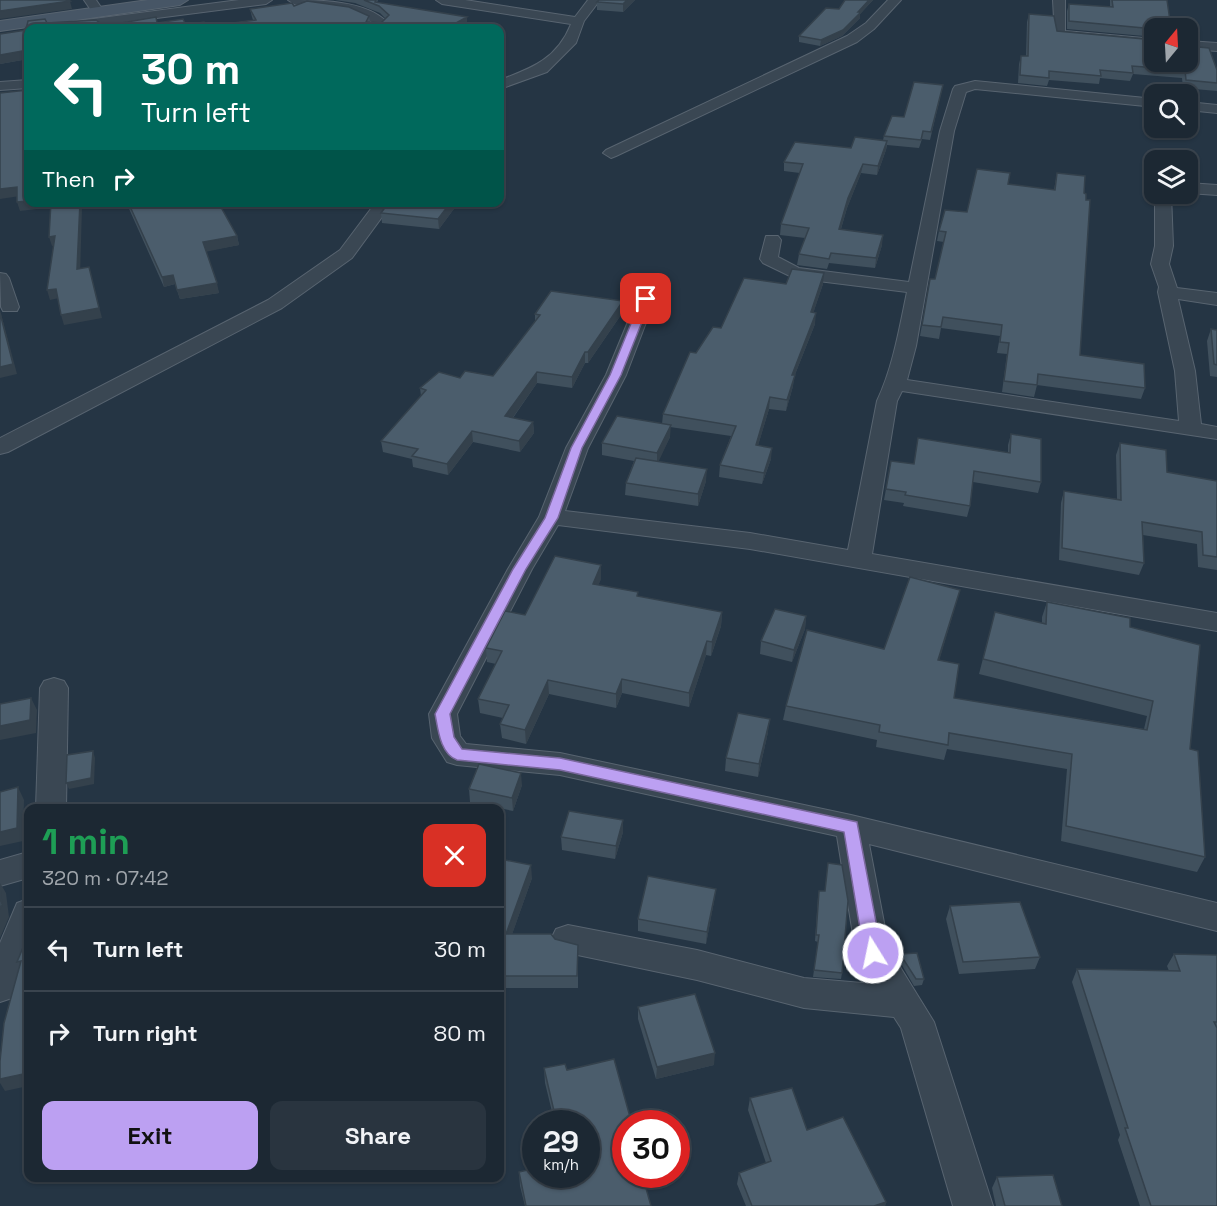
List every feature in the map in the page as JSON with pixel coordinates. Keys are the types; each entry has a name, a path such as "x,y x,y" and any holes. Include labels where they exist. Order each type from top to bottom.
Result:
{"main road":[{"path":"0,26 180,0"}],"street":[{"path":"90,0 99,13"},
{"path":"86,24 266,0"},
{"path":"294,0 365,13 378,18 381,24"},
{"path":"442,0 578,21"},
{"path":"504,83 542,69 571,40 578,21 594,0"},
{"path":"611,153 852,39 870,26 894,0"},
{"path":"1059,0 1059,34 1144,42"},
{"path":"0,36 24,33"},
{"path":"1198,46 1217,48"},
{"path":"0,86 24,84"},
{"path":"859,559 887,401 895,384 906,346 948,130 960,89 975,85 1144,102"},
{"path":"1198,107 1217,109"},
{"path":"1198,189 1217,190"},
{"path":"1163,204 1164,246 1160,264 1168,288 1185,371 1191,429"},
{"path":"0,447 275,304 346,254 382,207"},
{"path":"772,240 769,259 794,273 916,288"},
{"path":"0,278 10,307"},
{"path":"1167,292 1217,299"},
{"path":"646,299 616,375 577,448 551,518 520,569 443,714 447,738 457,754 560,764 851,827 1217,917"},
{"path":"895,384 1217,433"},
{"path":"551,518 750,541 1217,622"},
{"path":"51,804 54,688"},
{"path":"851,827 873,953 917,1022 973,1206"},
{"path":"0,873 24,866"},
{"path":"0,987 24,924"},
{"path":"568,939 697,965 804,993 903,1002"}],"building":[{"path":"0,0 68,0 70,1 0,11"},
{"path":"364,0 376,0 375,2 467,17 454,24 225,24 256,20 250,9 292,3 294,6 307,1 349,7 369,16 366,22 381,23 389,15 379,6"},
{"path":"599,0 627,0 623,4 597,2"},
{"path":"845,0 869,0 858,12 861,12 843,30 821,40 799,36 826,8 839,9"},
{"path":"1112,0 1167,0 1170,18 1144,18 1144,28 1069,21 1069,4 1113,7"},
{"path":"1029,14 1054,16 1057,31 1144,39 1144,67 1132,66 1133,73 1100,70 1101,76 1049,71 1049,78 1020,75 1021,56 1028,56"},
{"path":"156,17 157,23 183,19 186,24 116,24"},
{"path":"45,19 47,23 96,20 101,24 27,24 28,21"},
{"path":"24,30 24,51 0,55 0,34"},
{"path":"1198,47 1209,48 1217,70 1217,83 1186,80 1185,72 1198,72"},
{"path":"914,82 943,85 931,132 923,131 921,140 884,136 892,116 904,117"},
{"path":"24,90 24,201 17,202 17,187 0,189 0,93"},
{"path":"855,137 887,141 878,166 863,164 848,198 839,229 883,235 876,258 831,253 829,259 799,254 809,228 781,224 803,164 784,162 795,142 851,148"},
{"path":"977,169 1010,173 1008,184 1055,190 1057,173 1085,176 1084,193 1086,200 1090,200 1080,355 1144,364 1145,388 1038,374 1037,385 1004,381 1009,343 1000,342 1002,325 943,317 941,327 922,325 930,279 935,279 946,232 939,231 945,210 967,212"},
{"path":"51,207 80,207 77,269 89,267 99,308 61,315 56,289 47,290 55,236 49,237"},
{"path":"130,207 221,207 237,236 203,242 217,283 177,290 173,275 162,277"},
{"path":"385,207 447,207 438,219 381,213"},
{"path":"792,269 824,273 811,312 816,313 792,375 795,375 787,400 770,397 756,445 772,448 764,473 720,465 736,426 663,414 690,352 696,353 713,327 721,328 744,278 786,284"},
{"path":"551,291 623,301 588,352 585,352 572,377 537,372 505,416 533,422 519,441 472,431 447,464 412,456 418,449 381,441 426,390 420,388 439,372 460,378 465,371 493,376 540,315 535,314"},
{"path":"0,313 13,364 0,367"},
{"path":"1211,329 1217,330 1217,365 1214,364"},
{"path":"617,416 671,425 657,453 602,443"},
{"path":"1011,434 1041,439 1041,482 974,471 970,506 905,495 906,492 886,489 891,461 914,464 918,438 1010,453"},
{"path":"1120,443 1166,450 1167,472 1217,481 1217,557 1203,555 1202,532 1142,522 1144,563 1062,548 1064,491 1121,500"},
{"path":"636,458 707,469 698,494 626,483"},
{"path":"555,556 601,565 593,584 638,592 637,596 722,612 712,642 707,641 689,693 622,679 616,694 548,680 525,730 500,724 509,705 478,699 502,651 486,648 505,611 525,615"},
{"path":"910,577 960,590 938,660 959,664 954,698 1147,730 1153,701 983,659 995,612 1046,624 1047,602 1130,618 1130,627 1200,645 1190,749 1198,751 1205,857 1066,826 1072,754 949,733 948,745 879,732 880,725 786,706 807,630 884,649"},
{"path":"775,609 806,616 794,650 761,641"},
{"path":"31,698 30,720 0,726 0,704"},
{"path":"738,713 770,719 759,764 726,758"},
{"path":"93,751 91,778 66,783 67,755"},
{"path":"479,764 521,773 512,798 469,789"},
{"path":"18,787 17,828 0,832 0,792"},
{"path":"569,811 623,820 616,846 561,837"},
{"path":"504,860 531,865 506,934 551,934 555,939 578,945 577,976 504,976"},
{"path":"828,863 842,865 848,901 842,973 814,970 819,935 816,935 819,891 825,891"},
{"path":"648,876 716,889 707,932 638,919"},
{"path":"1020,902 1040,957 963,962 950,906"},
{"path":"24,945 24,1074 0,1079 4,1023 21,961 17,962"},
{"path":"917,953 924,979 916,979 900,954"},
{"path":"1174,954 1217,955 1217,1022 1214,1022 1217,1028 1217,1206 1151,1206 1077,969 1180,971"},
{"path":"695,994 715,1053 657,1067 638,1007"},
{"path":"614,1059 628,1110 612,1110 612,1188 646,1188 651,1206 526,1206 522,1188 600,1188 600,1110 554,1110 544,1068 565,1064 567,1070"},
{"path":"792,1088 807,1130 843,1117 886,1202 874,1206 752,1206 739,1173 771,1161 750,1098"},
{"path":"522,1171 522,1187 519,1172"},
{"path":"1053,1175 1062,1206 1005,1206 997,1177"}],"route":[{"path":"646,299 616,375 577,448 551,518 520,569 443,714 447,738 457,754 560,764 851,827 873,953"}]}
